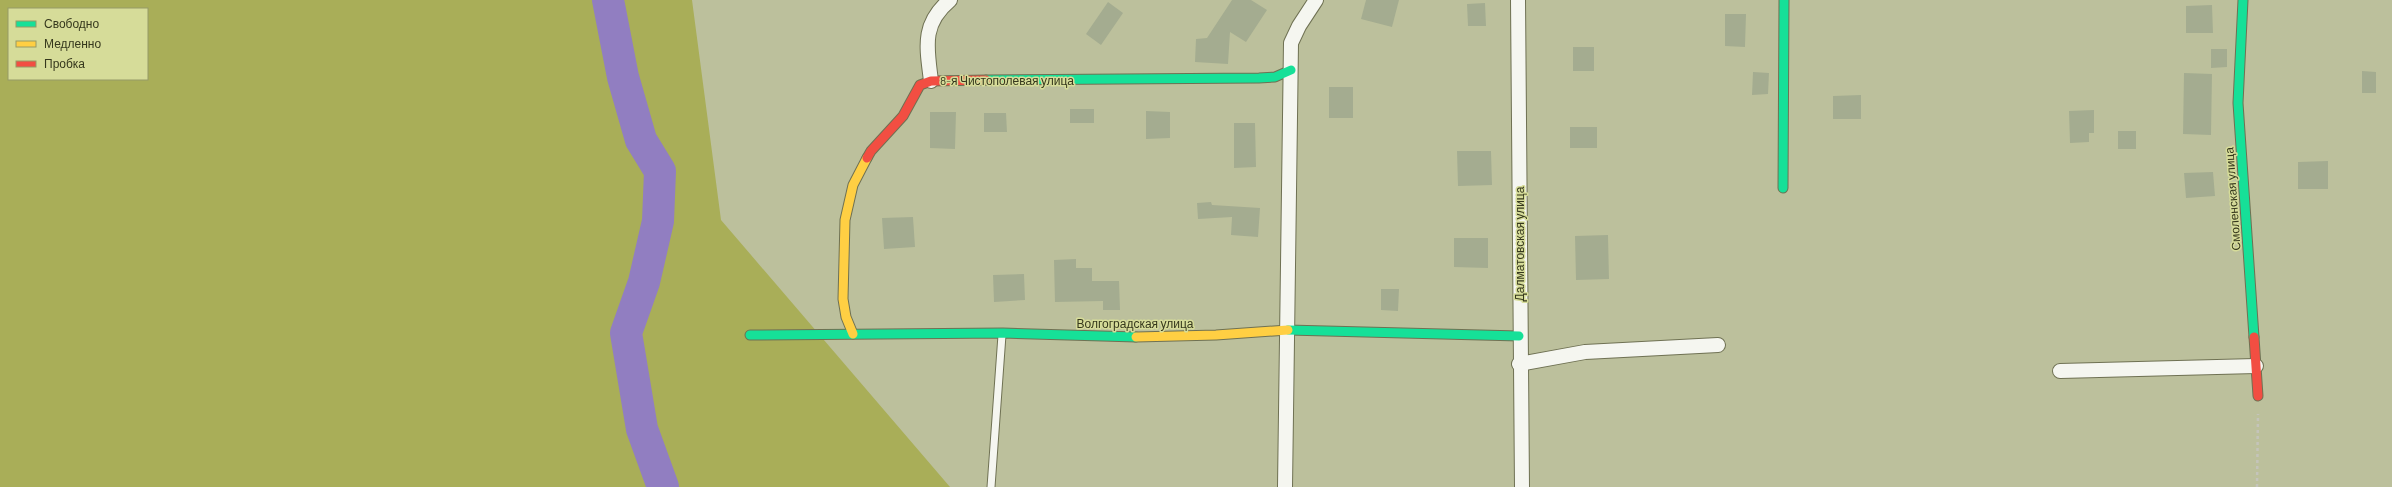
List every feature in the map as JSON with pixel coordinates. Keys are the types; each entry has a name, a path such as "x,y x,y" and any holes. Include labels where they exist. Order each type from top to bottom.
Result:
{"street":[{"path":"931,81 926,42 932,21 950,0"},
{"path":"1285,487 1291,43 1299,26 1316,0"},
{"name":"Далматовская улица","path":"1518,0 1519,364 1522,487"},
{"path":"1783,188 1784,0"},
{"name":"Смоленская улица","path":"2243,0 2238,103 2258,396"},
{"name":"8-я Чистополевая улица","path":"853,334 846,317 843,299 845,220 853,185 871,151 903,116 920,85 931,81 1259,78 1275,77 1291,70"},
{"name":"Волгоградская улица","path":"750,335 1002,333 1144,337 1216,335 1287,330 1519,336"},
{"path":"1519,364 1585,352 1718,345"},
{"path":"2060,370 2256,366"}],"lane":[{"path":"991,487 1002,333"}],"path":[{"path":"2257,487 2258,396"}],"green space":[{"path":"0,0 692,0 721,220 950,487 0,487"}],"building":[{"path":"1232,0 1251,0 1267,10 1246,42 1230,32 1228,64 1195,62 1196,39 1207,38"},
{"path":"1366,0 1399,0 1392,27 1361,19"},
{"path":"1108,2 1123,13 1101,45 1086,34"},
{"path":"1485,3 1486,26 1468,26 1467,4"},
{"path":"2212,5 2213,33 2186,33 2186,6"},
{"path":"1725,14 1746,14 1745,47 1725,46"},
{"path":"1573,47 1594,47 1594,71 1573,71"},
{"path":"2211,49 2227,49 2227,67 2211,68"},
{"path":"2362,71 2376,72 2376,93 2362,93"},
{"path":"1753,72 1769,73 1768,94 1752,95"},
{"path":"2184,73 2212,74 2211,135 2183,134"},
{"path":"1329,87 1353,87 1353,118 1329,118"},
{"path":"1861,95 1861,119 1833,119 1833,96"},
{"path":"1070,109 1094,109 1094,123 1070,123"},
{"path":"2094,110 2094,133 2089,133 2089,142 2070,143 2069,111"},
{"path":"1146,111 1170,112 1170,138 1146,139"},
{"path":"930,112 956,112 955,149 930,148"},
{"path":"984,113 1006,113 1007,132 984,132"},
{"path":"1234,123 1255,123 1256,167 1234,168"},
{"path":"1570,127 1597,127 1597,148 1570,148"},
{"path":"2118,131 2136,131 2136,149 2118,149"},
{"path":"1457,151 1491,151 1492,185 1458,186"},
{"path":"2328,161 2328,189 2298,189 2298,162"},
{"path":"2213,172 2215,196 2186,198 2184,173"},
{"path":"1211,202 1212,205 1260,208 1258,237 1231,235 1232,217 1198,219 1197,203"},
{"path":"913,217 915,247 884,249 882,218"},
{"path":"1608,235 1609,279 1576,280 1575,236"},
{"path":"1454,238 1488,238 1488,268 1454,267"},
{"path":"1076,259 1076,268 1092,268 1092,281 1119,281 1120,310 1103,310 1103,301 1055,302 1054,260"},
{"path":"1024,274 1025,300 994,302 993,275"},
{"path":"1381,289 1399,289 1398,311 1381,310"}],"waterway":[{"path":"608,0 623,77 641,140 660,171 658,221 644,282 626,333 642,429 663,487"}],"traffic: fast":[{"path":"1783,188 1784,0"},
{"path":"2243,0 2238,103 2254,337"},
{"path":"986,80 1259,78 1275,77 1291,70"},
{"path":"1288,330 1519,336"},
{"path":"750,335 1003,333 1136,337"}],"traffic: slow":[{"path":"853,334 846,317 843,299 845,220 853,185 867,158"},
{"path":"1136,337 1216,335 1288,330"}],"traffic: jam":[{"path":"867,158 871,151 903,116 920,85 931,81 986,80"},
{"path":"2254,337 2258,396"}]}
